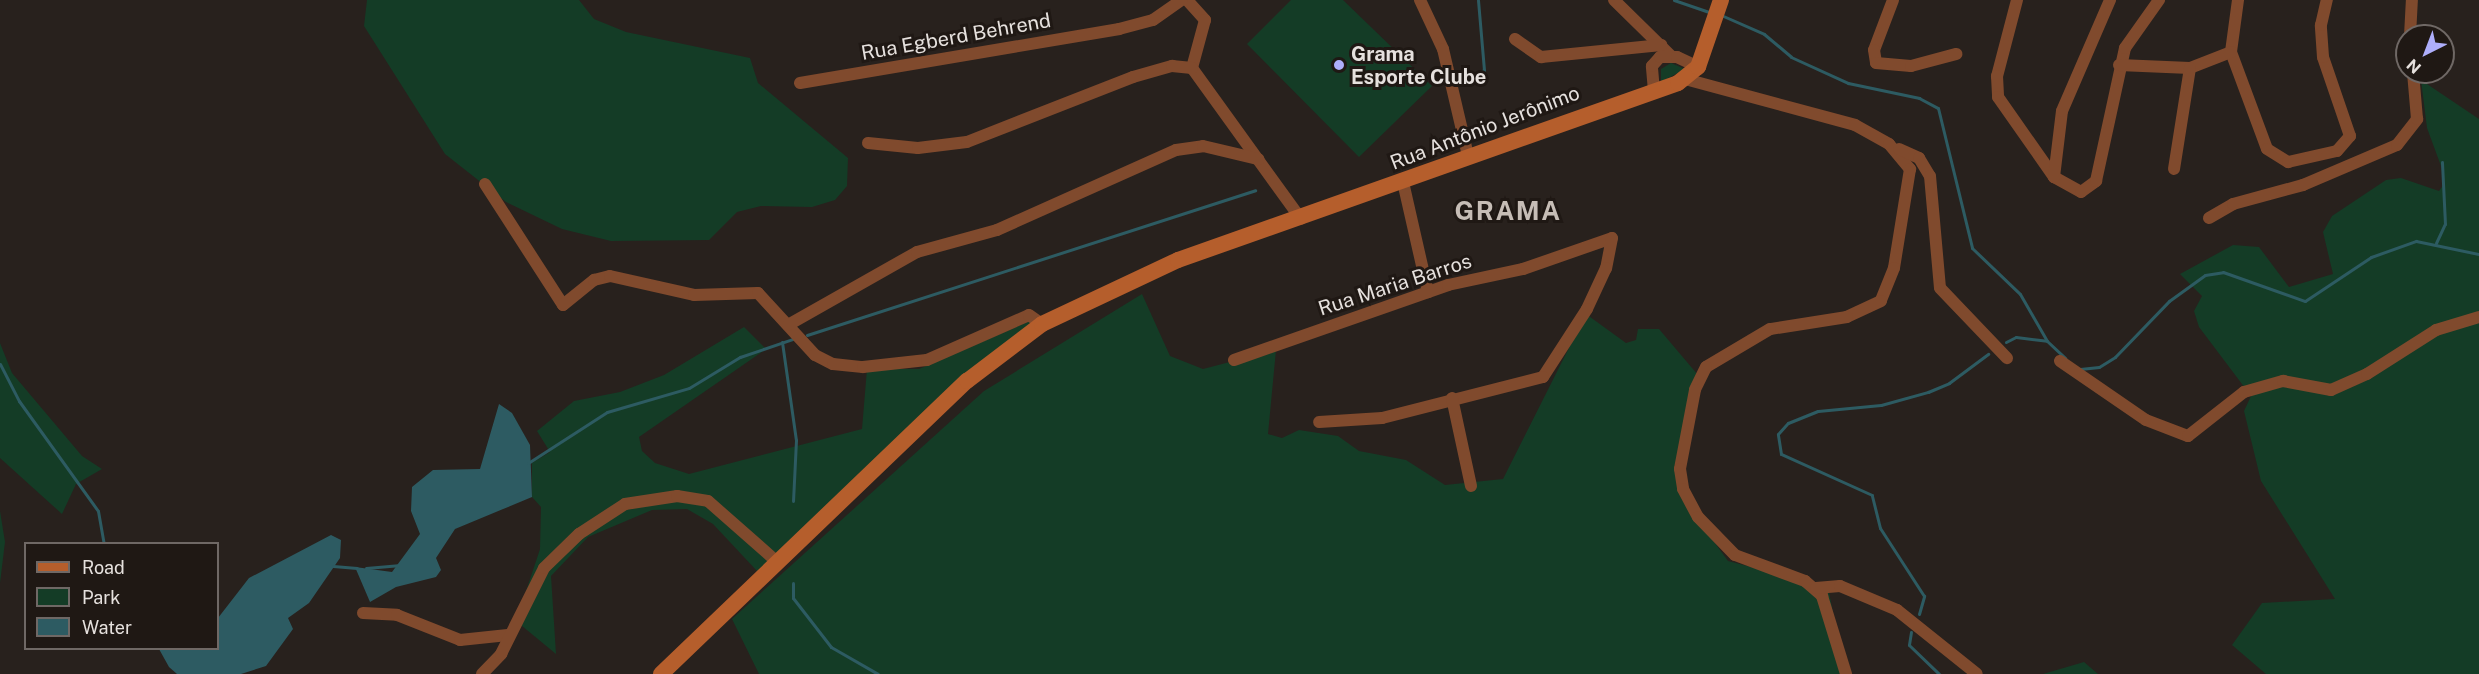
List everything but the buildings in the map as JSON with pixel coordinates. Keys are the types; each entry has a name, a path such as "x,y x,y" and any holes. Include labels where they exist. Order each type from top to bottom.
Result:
{"main road":[{"path":"1685,79 1698,67 1718,9"},
{"name":"Rua Antônio Jerônimo","path":"661,674 776,561 967,381 1042,324 1178,260 1301,219 1468,156 1685,79"}],"street":[{"path":"1185,0 1205,20 1192,68"},
{"name":"Rua Egberd Behrend","path":"800,83 1119,29 1153,20 1185,0"},
{"path":"1420,0 1443,49 1468,156"},
{"path":"1614,0 1671,56 1698,67"},
{"path":"1893,0 1874,50 1876,63 1911,66 1956,54"},
{"path":"2017,0 1997,76 1998,97 2059,181 2081,192 2094,188 2119,65 2129,39 2159,0"},
{"path":"2059,181 2062,111 2109,0"},
{"path":"2238,0 2231,52 2267,149 2288,162 2337,151 2350,135 2323,57 2320,25 2327,0"},
{"path":"2411,24 2412,0"},
{"path":"1515,39 1541,57 1661,45"},
{"path":"2119,65 2190,68 2231,52"},
{"path":"1654,91 1653,62 1671,56"},
{"path":"868,144 918,148 967,142 1133,77 1172,66 1192,68 1301,219"},
{"path":"2174,169 2190,68"},
{"path":"1685,79 1820,112 1919,158 1930,176 1940,288 2007,358"},
{"path":"2210,218 2233,204 2303,185 2397,145 2417,119 2414,84"},
{"path":"788,325 917,252 997,230 1176,150 1203,146 1258,159"},
{"path":"1893,147 1910,169 1909,196 1894,268 1881,301 1847,317 1770,329 1706,367 1699,378 1680,469 1683,489 1698,517 1735,555 1816,588 1840,586 1897,610 1977,674"},
{"path":"1403,182 1428,292"},
{"path":"485,184 563,305 594,280 610,276 694,295 758,293 815,355 833,364 862,367 927,360 1029,315 1042,324"},
{"name":"Rua Maria Barros","path":"1234,360 1428,292 1523,269 1612,238 1606,268 1587,309 1548,373 1382,418 1318,423"},
{"path":"2060,361 2146,420 2188,436 2244,392 2283,381 2331,390 2367,374 2436,330 2479,317"},
{"path":"1452,398 1471,486"},
{"path":"482,674 501,654 508,635 544,568 579,534 625,504 677,496 708,501 776,561"},
{"path":"1816,588 1828,609 1846,674"},
{"path":"363,613 397,615 460,640 508,635"}],"green space":[{"path":"367,0 579,0 594,19 626,32 750,58 758,83 848,158 847,186 835,200 812,207 761,206 737,212 709,240 611,241 562,229 506,202 445,154 364,26"},
{"name":"Grama Esporte Clube","path":"1291,0 1343,0 1432,86 1359,157 1247,44"},
{"path":"1671,63 1685,69 1661,82 1661,69"},
{"path":"2422,84 2427,84 2479,119 2479,674 2266,674 2232,645 2262,603 2335,599 2261,481 2244,411 2251,396 2199,327 2194,311 2202,296 2180,274 2233,245 2259,247 2289,287 2333,274 2323,232 2332,216 2386,180 2401,178 2439,191 2444,184 2441,166 2427,128"},
{"path":"1142,294 1170,356 1203,369 1276,350 1268,434 1282,438 1299,430 1338,436 1359,451 1406,460 1445,485 1503,479 1586,314 1626,343 1636,340 1638,329 1659,329 1698,375 1680,495 1728,561 1828,587 1845,674 759,674 732,619 984,391"},
{"path":"1046,314 757,571 713,524 687,509 652,510 588,537 551,576 556,654 516,621 540,549 541,507 532,497 532,463 550,452 537,431 574,401 620,392 664,375 744,327 766,349 639,437 642,451 655,463 689,474 862,429 867,369 919,369"},
{"path":"0,343 12,373 82,456 102,469 76,484 62,514 0,458"},
{"path":"0,511 5,542 0,583"},
{"path":"2084,662 2098,674 2043,674"}],"water":[{"path":"499,404 512,413 530,445 532,497 455,529 436,558 441,570 436,577 396,587 370,602 355,567 392,572 420,534 411,511 412,487 433,470 480,469"},
{"path":"331,535 341,540 340,558 309,603 288,618 293,629 266,666 241,674 177,674 169,667 160,650 219,650 219,617 249,578"}],"waterway":[{"path":"1464,82 1484,70 1478,0"},
{"path":"1674,0 1712,13"},
{"path":"1721,15 1764,34 1791,57 1848,83 1919,98 1938,108 1972,248 2020,294 2047,341 2065,358"},
{"path":"2436,243 2445,224 2442,162"},
{"path":"807,335 1255,190"},
{"path":"2080,369 2099,367 2115,357 2169,301 2205,275 2223,272 2305,301 2371,257 2416,241 2479,254"},
{"path":"2006,342 2016,337 2047,341"},
{"path":"528,463 607,412 689,388 740,357 793,339"},
{"path":"782,342 796,440 793,501"},
{"path":"1919,614 1924,596 1880,528 1872,495 1781,454 1778,434 1788,423 1818,411 1881,405 1928,392 1949,383 1988,354"},
{"path":"0,364 19,401 98,511 104,542"},
{"path":"366,568 398,565"},
{"path":"333,566 357,568"},
{"path":"793,583 793,598 831,647 878,674"},
{"path":"1911,632 1909,645 1939,674"}],"place":[{"name":"Grama Esporte Clube","path":"1339,65"}],"district":[{"name":"GRAMA","path":"1508,211"}]}
